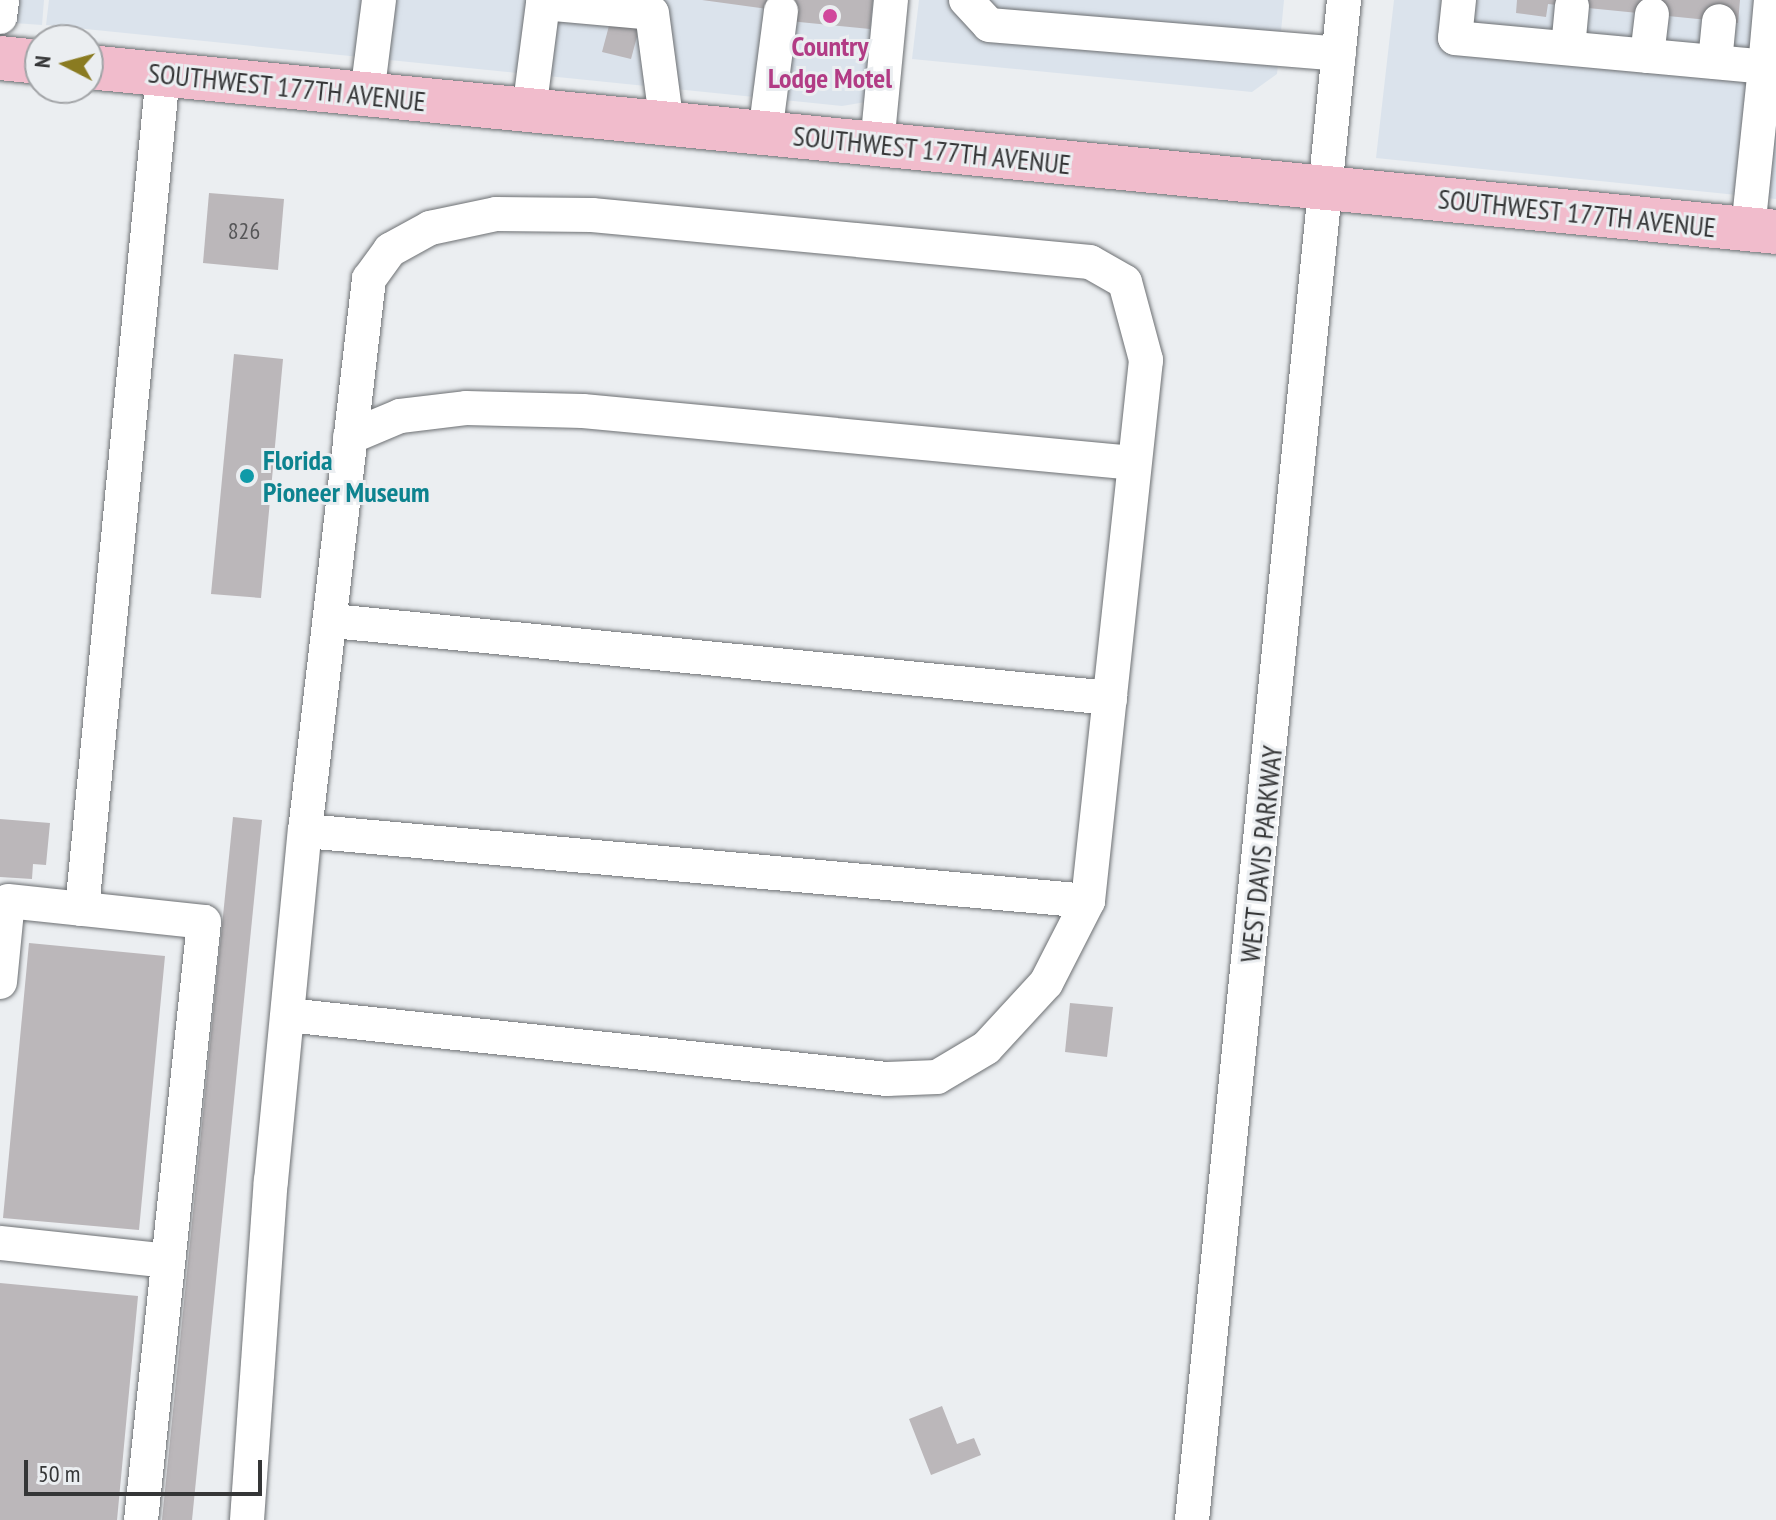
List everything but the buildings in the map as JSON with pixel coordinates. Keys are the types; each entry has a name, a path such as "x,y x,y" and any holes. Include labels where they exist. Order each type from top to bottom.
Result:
{"main road":[{"path":"0,58 24,60"},
{"name":"SOUTHWEST 177TH AVENUE","path":"104,68 1762,231"}],"street":[{"path":"0,17 2,0"},
{"path":"367,95 379,0"},
{"path":"877,145 891,0"},
{"path":"966,0 989,25 1339,54"},
{"name":"WEST DAVIS PARKWAY","path":"1192,1520 1344,0"},
{"path":"1459,0 1455,38 1765,67"},
{"path":"1762,231 1765,67 1771,0"},
{"path":"529,111 543,3 653,6 667,125"},
{"path":"1568,48 1572,6"},
{"path":"765,134 781,11"},
{"path":"1647,56 1652,14"},
{"path":"1715,62 1719,21"},
{"path":"82,909 163,74"},
{"path":"247,1520 287,1015 305,831 333,621 369,279 390,250 430,228 496,214 592,215 1090,262 1125,282 1138,311 1146,360 1088,901 1046,983 986,1048 937,1077 887,1079 287,1015"},
{"path":"350,437 400,416 466,408 583,411 1133,463"},
{"path":"333,621 1110,698"},
{"path":"305,831 1088,901"},
{"path":"0,982 8,901 204,922 141,1520"},
{"path":"0,1243 168,1261"}],"shaded area":[{"path":"0,0 44,0 42,24 0,22"},
{"path":"49,0 907,0 896,97 842,106 104,31 104,24 46,24"},
{"path":"919,0 1284,0 1277,74 1252,92 912,59"},
{"path":"1394,0 1776,0 1776,199 1376,158"}],"place":[{"name":"Country Lodge Motel","path":"830,16"},
{"name":"Florida Pioneer Museum","path":"247,476"}]}
